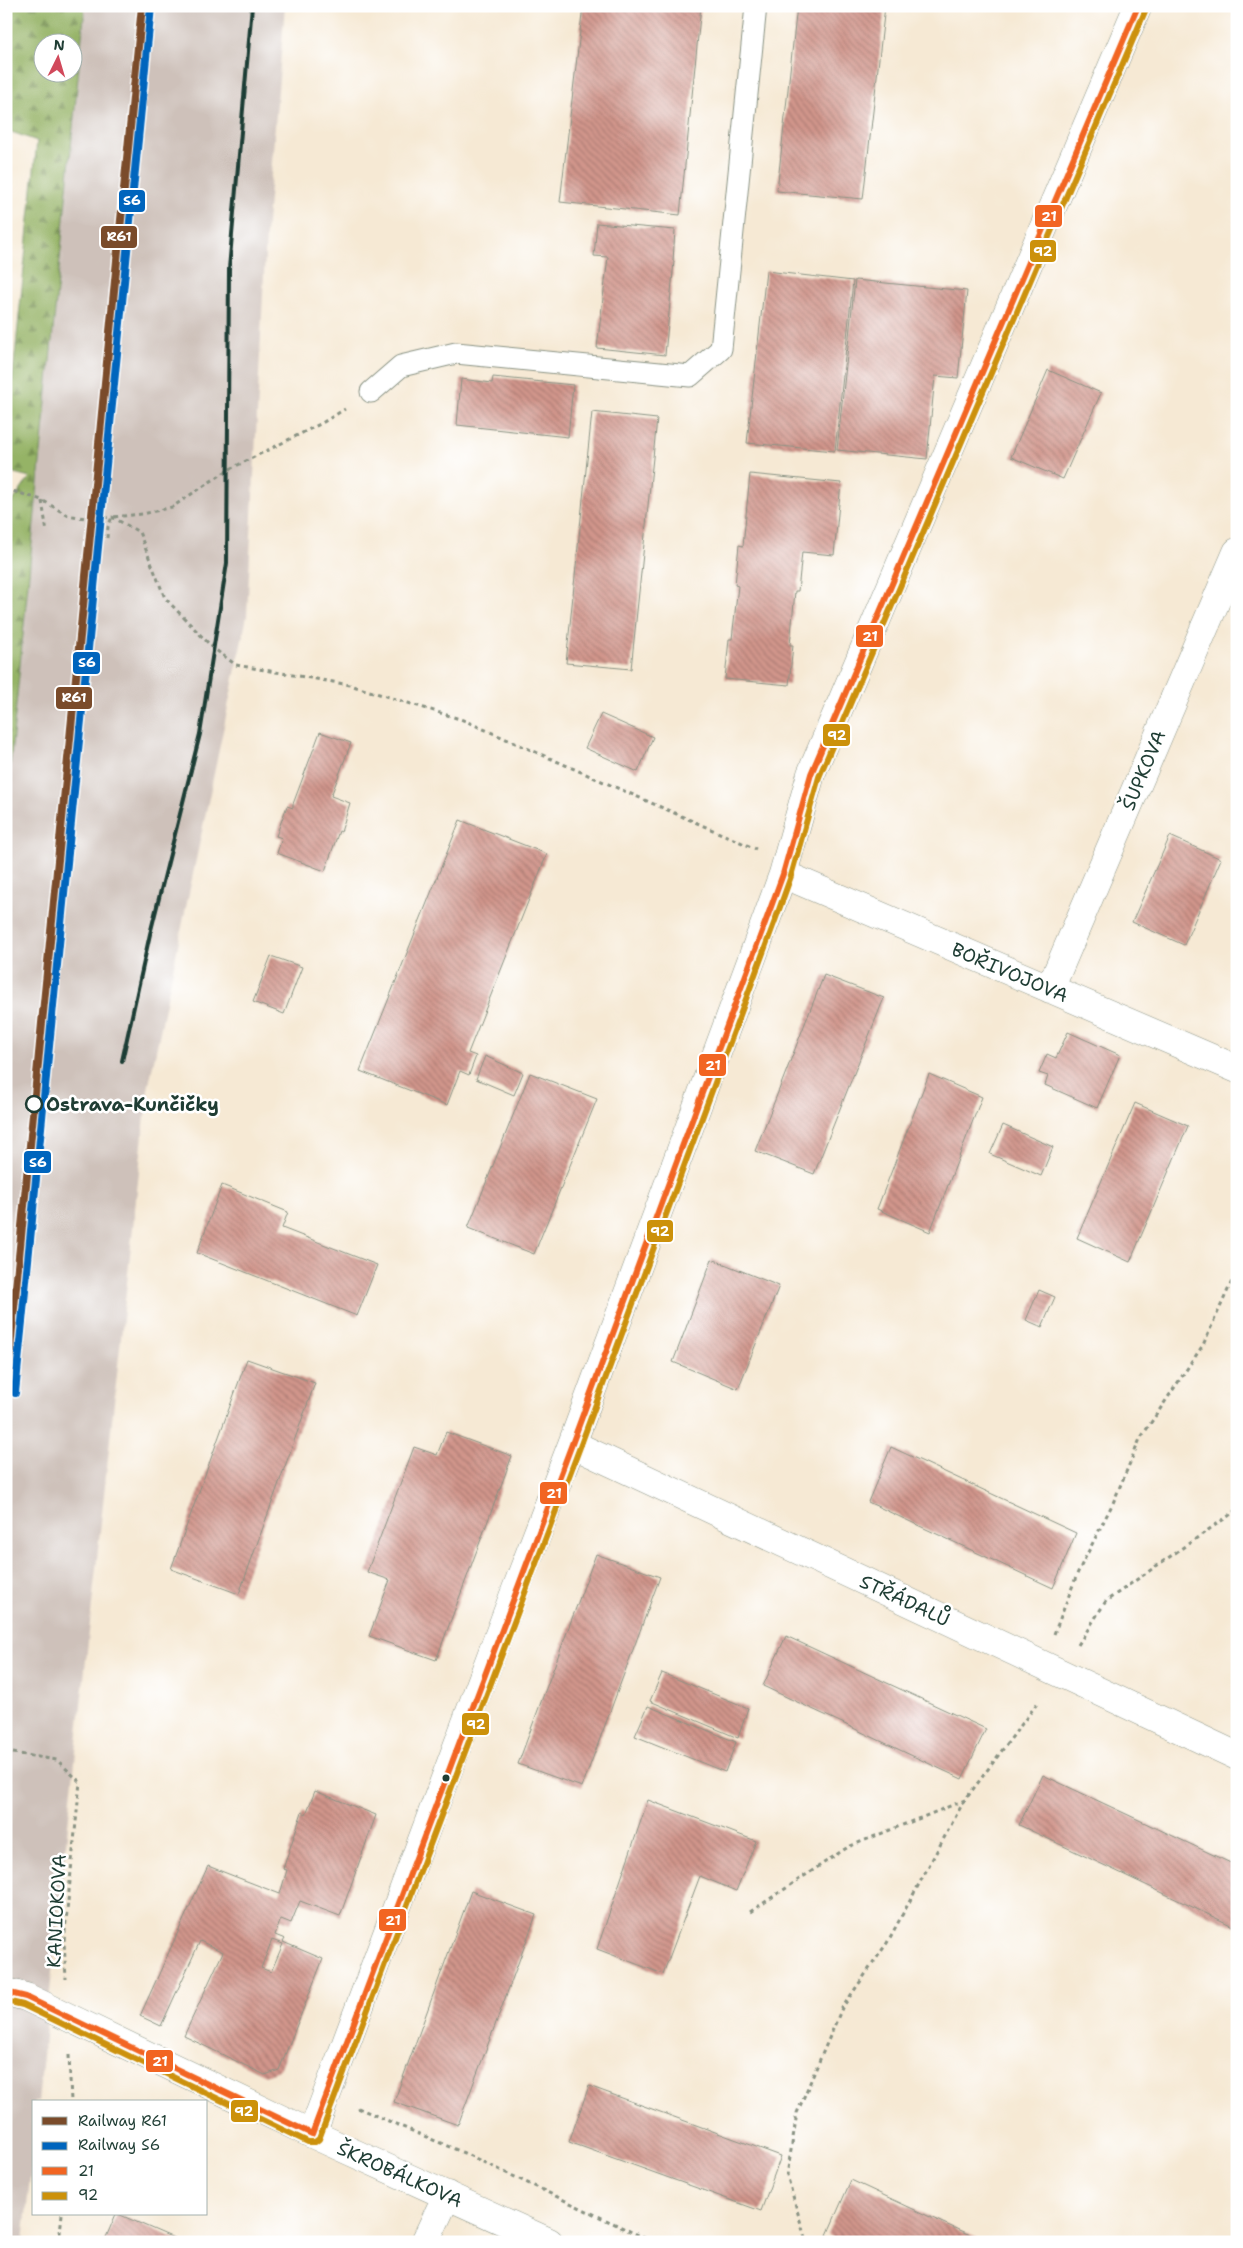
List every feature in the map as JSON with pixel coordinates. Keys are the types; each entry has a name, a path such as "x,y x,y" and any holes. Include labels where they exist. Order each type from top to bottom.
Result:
{"street":[{"path":"312,2134 572,1444 785,868 811,774 1138,6"},
{"name":"ŠUPKOVA","path":"1050,989 1237,552"},
{"name":"BOŘIVOJOVA","path":"785,868 1050,989 1237,1069"},
{"name":"STŘÁDALŮ","path":"572,1444 1237,1756"},
{"name":"ŠKROBÁLKOVA","path":"6,1992 26,1997 312,2134 549,2242"},
{"path":"425,2242 447,2195"}],"lane":[{"path":"371,392 401,366 456,353 690,376 721,348 756,6"}],"path":[{"path":"6,489 42,500 67,515 92,519 143,514 172,507 228,470 322,423 371,392"},
{"path":"42,500 47,532"},
{"path":"112,517 139,532 165,598 213,648 236,665 350,684 463,720 785,868"},
{"path":"107,538 108,526 112,517"},
{"path":"1051,1669 1078,1572 1113,1503 1140,1439 1203,1345 1237,1270"},
{"path":"812,2242 805,2238 787,2175 797,2113 842,2008 887,1943 965,1800 1051,1669 1106,1601 1237,1510"},
{"name":"KANIOKOVA","path":"6,1749 13,1753 57,1760 80,1782 64,1941 71,2100"},
{"path":"750,1912 848,1847 965,1800"},
{"path":"58,2242 62,2216"}],"shaded area":[{"path":"85,6 285,6 266,234 247,616 148,1089 38,2100 32,2100 32,2159 23,2242 6,2242 6,804 77,82 82,82 82,36"}],"green space":[{"path":"6,6 85,6 82,36 82,32 32,32 32,82 78,82 6,807 6,511 30,477 6,471 6,443 37,141 6,130"}],"building":[{"path":"583,6 701,6 680,215 560,202"},
{"path":"797,6 885,6 863,199 777,191"},
{"path":"597,223 675,230 665,355 597,348 608,257 594,256"},
{"path":"766,271 853,281 835,451 747,443"},
{"path":"855,280 967,291 958,378 935,376 927,459 837,450"},
{"path":"1048,370 1101,393 1063,479 1011,457"},
{"path":"493,377 573,385 568,437 457,425 461,379 492,383"},
{"path":"592,412 657,419 631,669 566,663"},
{"path":"750,474 841,483 834,555 802,552 798,591 795,591 790,645 793,645 789,685 725,679 729,639 732,639 738,586 735,585 739,545 743,546"},
{"path":"601,714 653,737 638,772 585,748"},
{"path":"320,732 351,743 331,796 350,803 341,832 339,831 325,871 277,853 282,838 276,836 287,806 293,808"},
{"path":"460,820 547,854 468,1053 476,1056 469,1075 460,1071 447,1105 360,1071"},
{"path":"1170,836 1221,859 1184,945 1132,922"},
{"path":"271,956 302,967 284,1014 253,1002"},
{"path":"824,975 884,998 814,1174 755,1151"},
{"path":"1068,1032 1120,1055 1097,1108 1045,1085 1048,1076 1039,1073 1047,1054 1056,1058"},
{"path":"485,1056 523,1073 514,1095 476,1079"},
{"path":"530,1073 597,1099 534,1254 468,1228"},
{"path":"929,1074 982,1097 930,1232 877,1209"},
{"path":"1135,1103 1188,1126 1130,1262 1077,1238"},
{"path":"1003,1125 1053,1147 1041,1176 990,1154"},
{"path":"222,1185 288,1212 282,1228 377,1265 357,1316 197,1253"},
{"path":"712,1259 779,1286 738,1389 673,1362"},
{"path":"1039,1290 1055,1297 1042,1327 1026,1320"},
{"path":"247,1359 315,1383 239,1594 171,1569"},
{"path":"446,1432 512,1456 436,1660 369,1636 390,1580 367,1572 414,1447 437,1455"},
{"path":"891,1447 1076,1533 1053,1588 868,1502"},
{"path":"596,1554 660,1577 582,1787 518,1764"},
{"path":"786,1636 986,1729 962,1779 763,1686"},
{"path":"662,1673 748,1708 738,1738 650,1701"},
{"path":"648,1706 736,1742 725,1772 635,1736"},
{"path":"1043,1775 1237,1866 1237,1928 1019,1825"},
{"path":"315,1791 376,1815 340,1916 300,1901 291,1923 281,1919 275,1935 285,1939 283,1942 323,1959 279,2070 265,2075 184,2036 223,1952 200,1941 161,2026 140,2016 208,1866 280,1894 287,1870 283,1869 302,1812 306,1814","holes":["272,1940 283,1944 271,1972 261,1968"]},
{"path":"648,1800 756,1841 736,1891 700,1876 663,1974 597,1949"},
{"path":"471,1891 536,1915 458,2125 394,2102"},
{"path":"589,2086 781,2156 761,2211 569,2142"},
{"path":"851,2180 986,2242 842,2242 827,2235"},
{"path":"115,2216 123,2216 183,2242 104,2242"}],"railway":[{"path":"122,1061 150,934 200,734 227,563 229,269 252,6"}],"rail line":[{"name":"R61","path":"6,1389 142,6"},
{"name":"S6","path":"15,1393 151,7"}],"transit line":[{"name":"21","path":"312,2134 572,1444 768,915 783,874 811,774 1138,6"},
{"name":"92","path":"6,2001 23,2005 308,2142 315,2142 319,2139 580,1447 776,918 791,876 819,777 1146,9"},
{"name":"21","path":"6,1992 26,1997 312,2134"}],"place":[{"name":"Ostrava-Kunčičky","path":"34,1104"}]}
